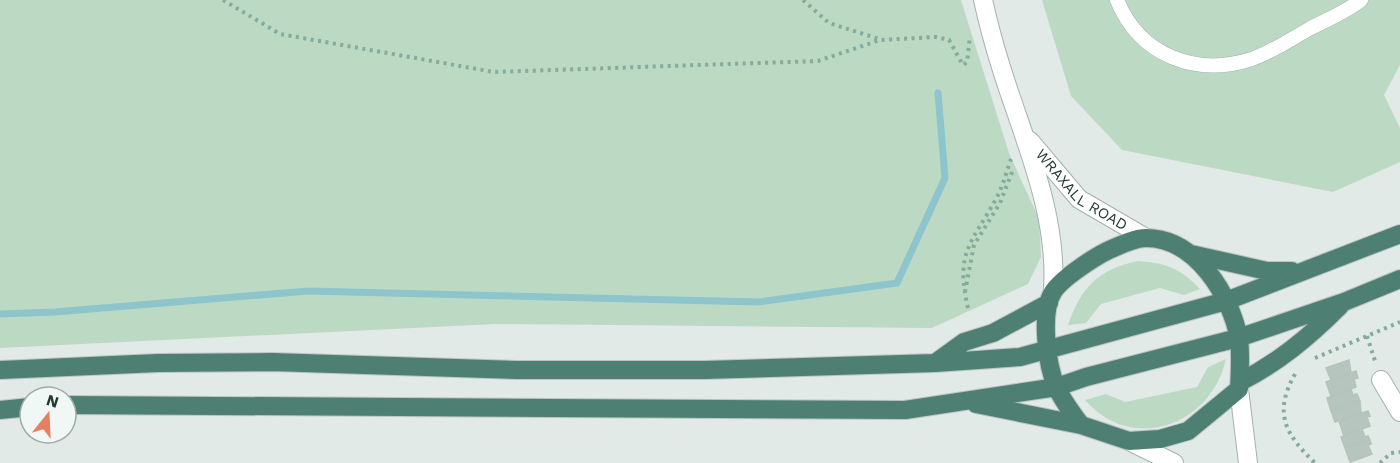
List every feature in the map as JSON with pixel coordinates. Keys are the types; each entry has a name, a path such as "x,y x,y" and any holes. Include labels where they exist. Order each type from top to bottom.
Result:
{"highway":[{"path":"0,370 158,363 272,362 517,370 704,370 935,363 1020,357 1049,351 1226,301 1400,234"},
{"path":"935,363 964,342 993,333 1051,297 1095,257 1121,245 1146,238 1169,243 1191,254 1267,271 1306,270"},
{"path":"1191,254 1213,279 1226,301 1238,338 1239,386"},
{"path":"78,405 905,410 1057,387 1086,377 1238,338 1344,302 1400,279"},
{"path":"1051,297 1046,326 1057,387 1081,425"},
{"path":"964,402 1081,425 1110,437 1129,441 1160,439 1188,431 1239,386 1307,339 1344,302"},
{"path":"0,410 18,408"}],"street":[{"name":"WRAXALL ROAD","path":"983,0 1052,231 1051,297"},
{"name":"WRAXALL ROAD","path":"1025,135 1079,199 1146,238"},
{"path":"1381,380 1400,412"},
{"path":"1239,386 1248,463"},
{"path":"1129,441 1174,463"}],"lane":[{"path":"1117,0 1141,40 1184,62 1207,67 1231,65 1255,58 1361,0"}],"path":[{"path":"223,0 280,34 494,72 818,61 880,40 936,37 949,40 963,65 967,62 968,42 971,35 991,32"},
{"path":"803,0 829,23 880,40"},
{"path":"968,308 964,293 963,270 969,243 1003,185 1013,152"},
{"path":"1305,365 1400,322"},
{"path":"1367,336 1381,380"},
{"path":"1296,372 1286,390 1282,406 1284,420 1294,443 1315,463"},
{"path":"1380,463 1391,453 1400,452"}],"green space":[{"path":"0,0 961,0 1009,153 1039,219 1041,257 1028,284 932,328 495,324 0,348"},
{"path":"1042,0 1400,0 1400,65 1384,95 1400,128 1400,162 1333,192 1122,150 1071,96"},
{"path":"1138,261 1157,263 1179,271 1200,289 1184,295 1160,288 1101,304 1086,323 1068,325 1079,301 1093,282 1112,269"},
{"path":"1226,359 1218,382 1204,401 1187,416 1168,425 1146,428 1125,426 1104,416 1085,400 1106,394 1125,402 1197,387 1208,367"}],"building":[{"path":"1349,360 1351,373 1331,380 1326,368"},
{"path":"1356,371 1358,378 1354,379 1356,387 1331,396 1326,382"},
{"path":"1351,389 1353,395 1357,394 1360,401 1331,411 1327,398"},
{"path":"1360,401 1361,413 1335,422 1331,411"},
{"path":"1368,411 1370,426 1344,436 1339,421"},
{"path":"1362,429 1365,437 1368,436 1370,440 1345,448 1341,437"},
{"path":"1370,440 1371,444 1368,445 1372,454 1350,462 1345,448"}],"waterway":[{"path":"0,314 55,312 308,291 759,302 897,283 945,178 938,93"}]}
